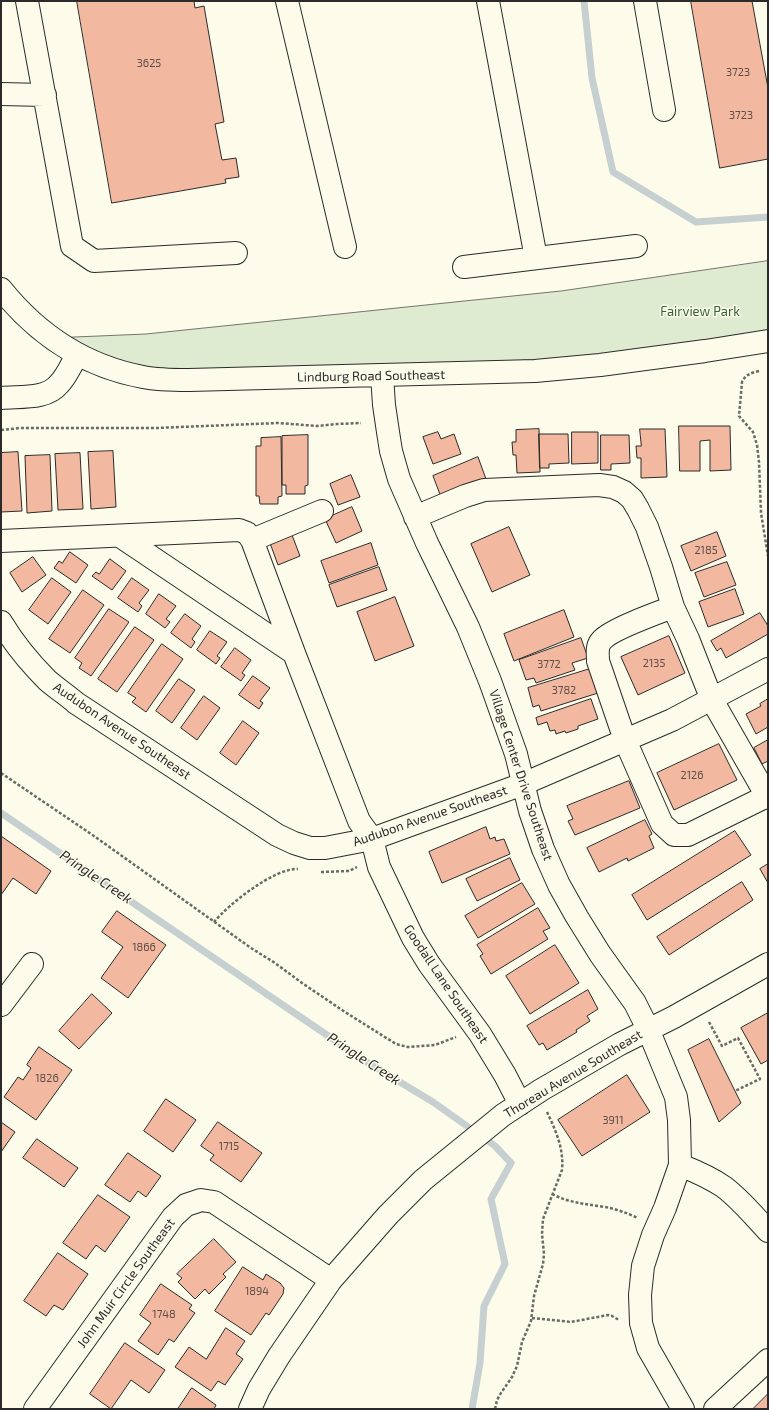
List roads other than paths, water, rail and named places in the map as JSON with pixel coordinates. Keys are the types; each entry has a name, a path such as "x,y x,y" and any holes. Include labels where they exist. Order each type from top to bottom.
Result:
{"street":[{"path":"27,1 72,246 94,261 236,252"},
{"path":"287,1 345,247"},
{"path":"488,1 536,258"},
{"path":"645,1 664,110"},
{"path":"1,94 45,95"},
{"path":"464,266 636,246"},
{"name":"Lindburg Road Southeast","path":"1,289 30,321 51,338 77,355 104,367 145,378 188,380 535,371 607,364 768,342"},
{"path":"1,398 43,395 52,391 59,384 77,355"},
{"name":"Village Center Drive Southeast","path":"382,375 384,405 391,451 399,479 468,627 490,681 516,754 530,811 543,849 559,885 577,917 596,948 635,1003 648,1029 676,1097 679,1120 680,1164 643,1266 640,1295 641,1323 648,1348 683,1409"},
{"path":"415,516 484,490 599,485 613,487 624,492 632,499 647,528 673,607 688,639 712,700 768,797 688,835 674,835 662,824 625,740 598,660 597,648 601,640 621,628 673,607"},
{"path":"252,540 322,511"},
{"path":"1,541 239,530 247,533 252,540 358,821 372,839"},
{"path":"120,536 294,653"},
{"name":"Audubon Avenue Southeast","path":"1,622 6,631 48,680 76,703 277,835 294,844 310,848 325,848 372,839 523,784 672,720 768,669"},
{"name":"Goodall Lane Southeast","path":"372,839 379,867 413,938 429,964 475,1028 505,1076 512,1109"},
{"path":"1,1006 32,964"},
{"name":"Thoreau Avenue Southeast","path":"331,1280 388,1215 423,1180 512,1109 541,1090 620,1044 674,1017 768,964"},
{"path":"680,1164 705,1176 724,1188 750,1210 768,1231"},
{"name":"John Muir Circle Southeast","path":"35,1409 173,1217 186,1206 201,1200 214,1202 331,1280"},
{"path":"250,1409 259,1389 279,1356 331,1280"},
{"path":"715,1409 768,1360"}],"waterway":[{"path":"584,1 592,78 613,172 696,222 768,217"},
{"name":"Pringle Creek","path":"1,813 365,1061 433,1102 495,1146 511,1163 491,1199 505,1264 484,1306 480,1363 472,1409"}],"park label":[{"name":"Fairview Park","path":"700,312"}]}
